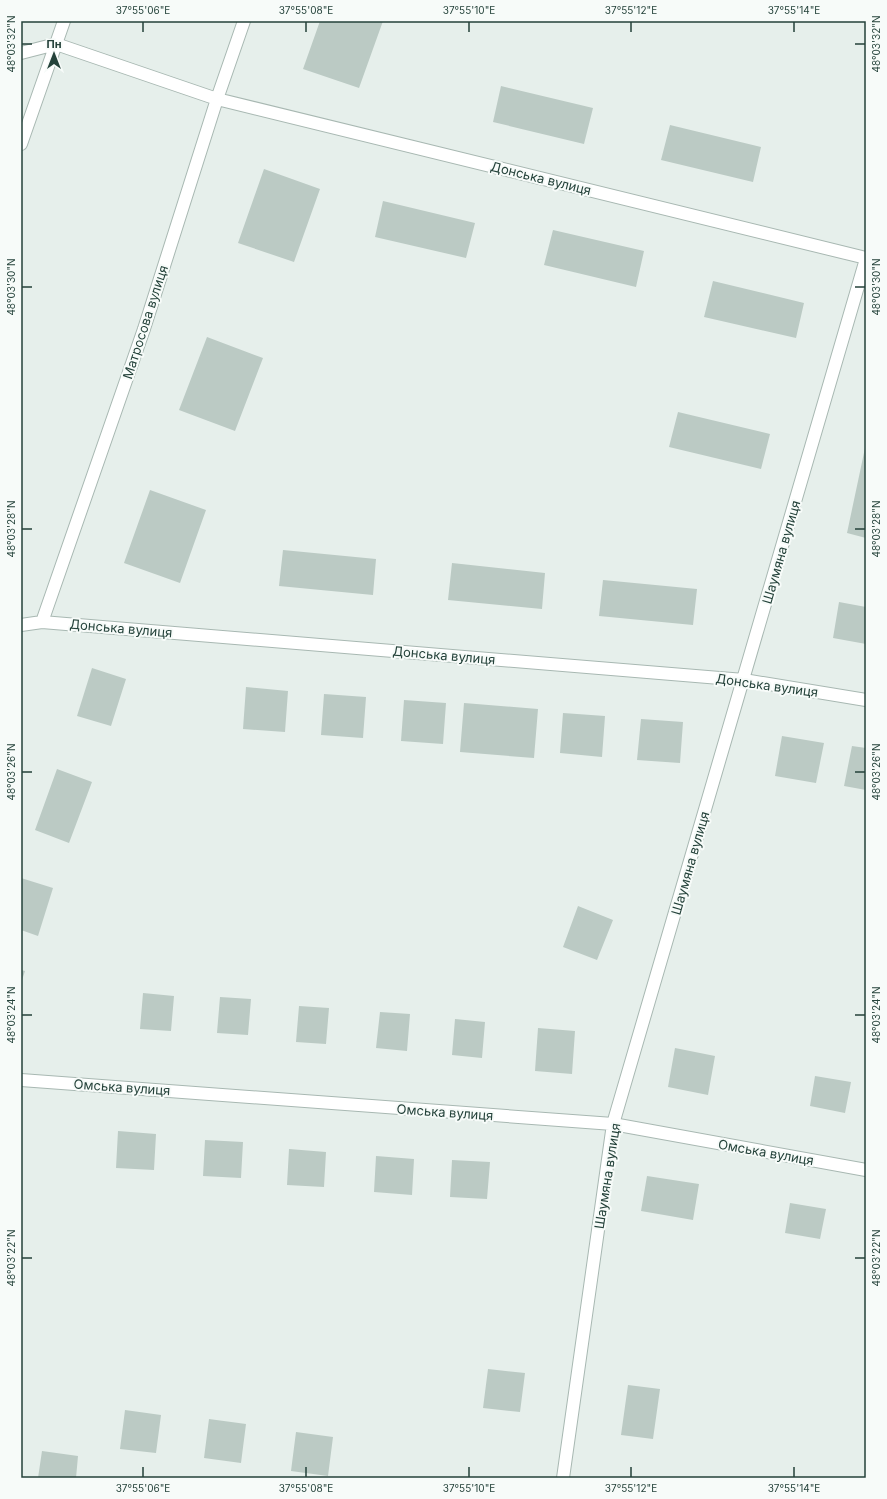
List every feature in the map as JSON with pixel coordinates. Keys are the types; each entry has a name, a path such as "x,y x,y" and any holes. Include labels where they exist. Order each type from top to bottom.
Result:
{"street":[{"path":"21,144 64,21"},
{"name":"Матросова вулиця","path":"42,622 144,329 216,98 244,21"},
{"path":"21,53 56,44"},
{"name":"Донська вулиця","path":"56,44 216,98 866,259"},
{"name":"Шаумяна вулиця","path":"563,1478 613,1124 866,259"},
{"name":"Донська вулиця","path":"21,625 42,622 744,680 866,700"},
{"name":"Омська вулиця","path":"21,1080 613,1124 866,1170"}],"building":[{"path":"320,21 383,21 359,88 303,69"},
{"path":"501,86 593,108 584,144 493,122"},
{"path":"670,125 761,147 753,182 661,160"},
{"path":"264,169 320,189 294,262 238,243"},
{"path":"383,201 475,223 466,258 375,237"},
{"path":"553,230 644,251 636,287 544,265"},
{"path":"713,281 804,303 796,338 704,317"},
{"path":"207,337 263,358 235,431 179,410"},
{"path":"678,412 770,434 761,469 669,447"},
{"path":"865,448 866,449 866,538 847,533"},
{"path":"150,490 206,510 180,583 124,563"},
{"path":"283,550 376,559 373,595 279,586"},
{"path":"452,563 545,573 542,609 448,600"},
{"path":"603,580 697,589 693,625 599,616"},
{"path":"839,602 866,607 866,644 833,638"},
{"path":"92,668 126,679 111,726 77,716"},
{"path":"246,687 288,691 285,732 243,729"},
{"path":"324,694 366,697 363,738 321,735"},
{"path":"404,700 446,703 443,744 401,741"},
{"path":"464,703 538,709 534,758 460,752"},
{"path":"563,713 605,716 602,757 560,753"},
{"path":"641,719 683,722 680,763 637,760"},
{"path":"782,736 824,743 816,783 775,776"},
{"path":"852,746 866,748 866,790 844,786"},
{"path":"57,769 92,782 69,843 35,830"},
{"path":"21,878 53,888 38,936 21,930"},
{"path":"578,906 613,920 597,960 563,947"},
{"path":"21,970 25,971 21,983"},
{"path":"143,993 174,996 171,1031 140,1029"},
{"path":"220,997 251,999 248,1035 217,1033"},
{"path":"299,1006 329,1008 326,1044 296,1042"},
{"path":"380,1012 410,1014 407,1051 376,1048"},
{"path":"455,1019 485,1022 482,1058 452,1055"},
{"path":"538,1028 575,1031 572,1074 535,1071"},
{"path":"675,1048 715,1056 708,1095 668,1087"},
{"path":"815,1076 851,1082 845,1113 810,1106"},
{"path":"118,1131 156,1134 154,1170 116,1168"},
{"path":"205,1140 243,1142 241,1178 203,1176"},
{"path":"289,1149 326,1152 324,1187 287,1185"},
{"path":"376,1156 414,1159 412,1195 374,1192"},
{"path":"452,1160 490,1162 487,1199 450,1197"},
{"path":"647,1176 699,1184 693,1220 641,1211"},
{"path":"790,1203 826,1209 820,1239 785,1233"},
{"path":"488,1369 525,1373 520,1412 483,1408"},
{"path":"628,1385 660,1389 653,1439 621,1435"},
{"path":"125,1410 161,1415 156,1453 120,1449"},
{"path":"209,1419 246,1424 241,1463 204,1458"},
{"path":"296,1432 333,1437 328,1476 291,1471"},
{"path":"42,1451 78,1456 76,1478 38,1478"}]}
